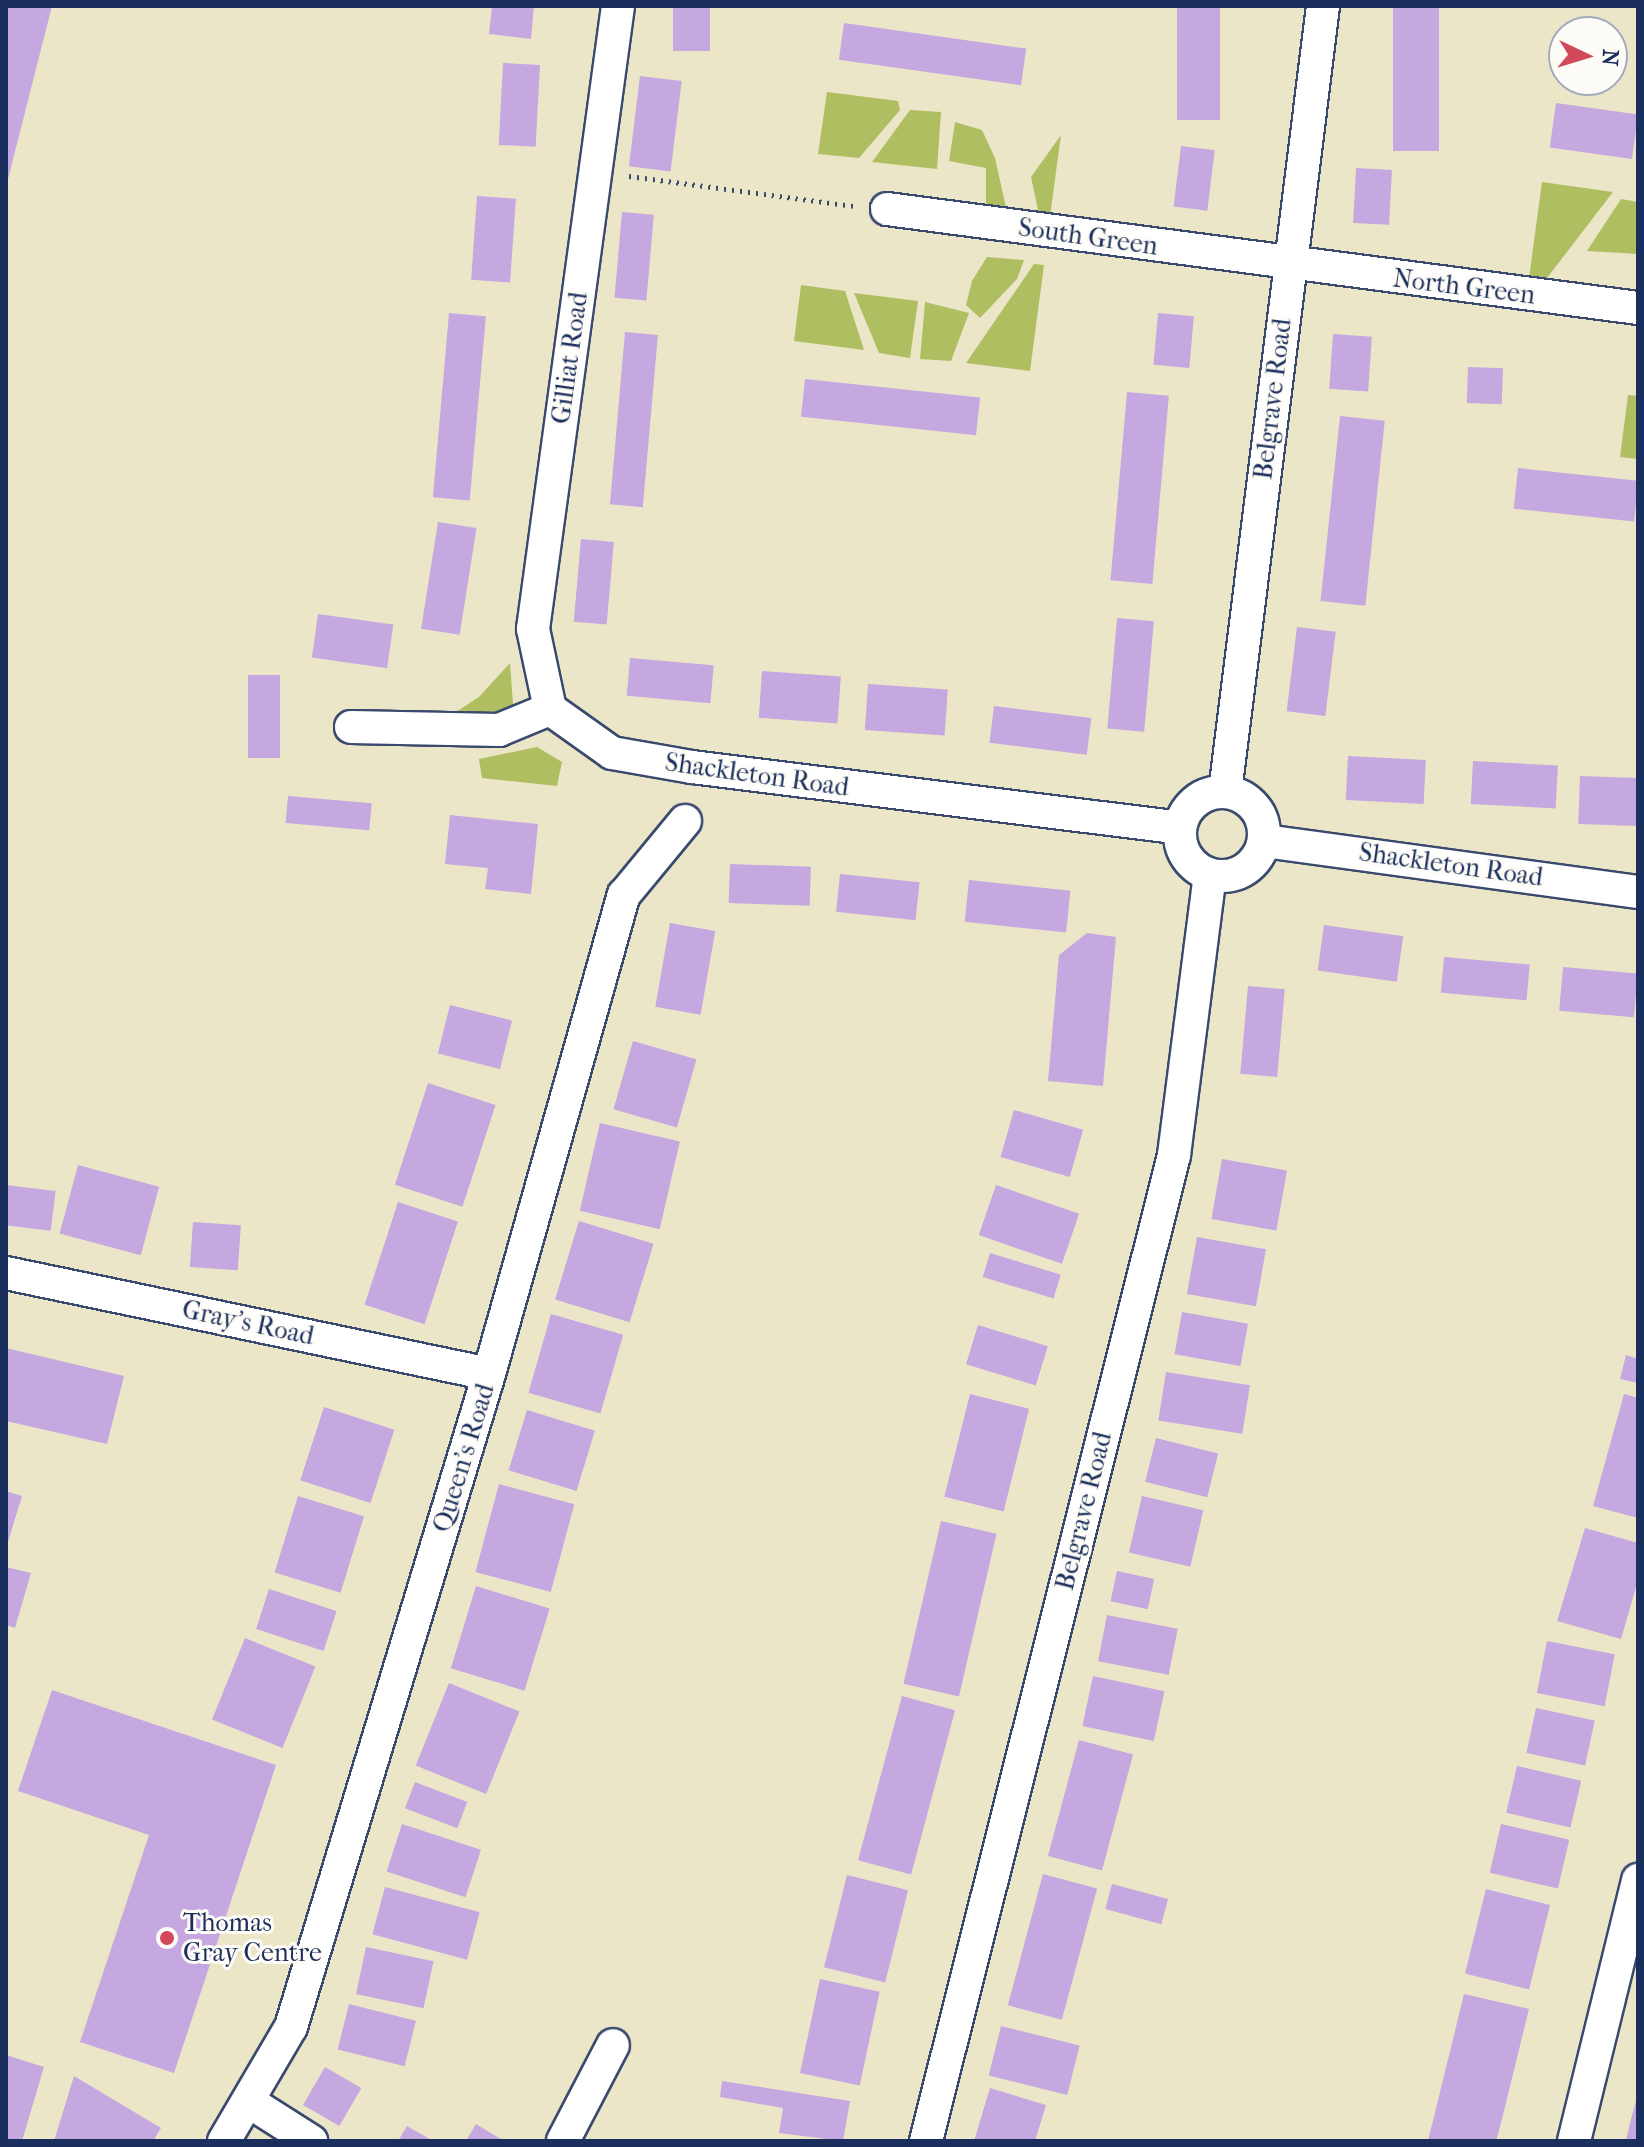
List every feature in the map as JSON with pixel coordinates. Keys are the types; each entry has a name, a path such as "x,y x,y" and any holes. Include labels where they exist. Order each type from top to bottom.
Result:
{"street":[{"name":"Gilliat Road","path":"550,709 533,629 618,6"},
{"name":"Belgrave Road","path":"1225,792 1323,6"},
{"name":"South Green","path":"887,209 1290,265"},
{"name":"North Green","path":"1290,265 1638,308"},
{"path":"351,727 499,730 550,709"},
{"name":"Shackleton Road","path":"550,709 612,753 626,756 1180,828"},
{"path":"1225,792 1239,795 1259,813 1265,841 1251,866 1225,877 1210,875 1190,863 1180,841 1180,828 1191,806 1212,793 1225,792"},
{"name":"Queen's Road","path":"224,2141 291,2027 489,1374 624,895 685,821"},
{"name":"Shackleton Road","path":"1265,841 1638,892"},
{"name":"Belgrave Road","path":"926,2141 1174,1155 1210,875"},
{"name":"Gray's Road","path":"6,1273 489,1374"},
{"path":"1574,2141 1638,1880"},
{"path":"563,2141 613,2045"},
{"path":"248,2101 311,2141"}],"path":[{"path":"596,172 887,209"}],"green space":[{"path":"827,92 898,101 900,110 859,158 818,154"},
{"path":"910,110 941,112 937,169 872,162"},
{"path":"955,122 982,130 995,158 1011,230 986,219 986,168 949,161"},
{"path":"1061,135 1048,231 1042,229 1031,177"},
{"path":"1542,182 1613,192 1537,291 1527,293"},
{"path":"1621,199 1638,202 1638,254 1587,251"},
{"path":"987,257 1024,260 1017,279 980,318 966,305 972,281"},
{"path":"1034,264 1044,265 1030,371 966,363"},
{"path":"801,285 845,291 864,350 794,341"},
{"path":"854,293 918,301 910,358 879,353"},
{"path":"925,302 969,313 951,361 920,359"},
{"path":"1628,395 1638,396 1638,459 1620,457"},
{"path":"510,663 514,718 429,719 459,710 479,697"},
{"path":"537,747 562,762 557,786 482,778 479,759"}],"building":[{"path":"6,6 52,6 7,183 6,183"},
{"path":"492,6 534,6 531,39 489,34"},
{"path":"673,6 710,6 710,51 673,51"},
{"path":"1177,6 1220,6 1220,120 1177,120"},
{"path":"1393,6 1439,6 1439,151 1393,151"},
{"path":"844,23 1026,49 1021,85 839,60"},
{"path":"503,63 540,65 536,147 499,145"},
{"path":"640,76 682,81 671,171 629,166"},
{"path":"1556,103 1638,115 1632,159 1550,148"},
{"path":"1181,146 1215,150 1207,211 1174,207"},
{"path":"1356,168 1392,170 1389,225 1353,223"},
{"path":"477,196 516,199 510,283 471,280"},
{"path":"622,212 654,215 646,300 615,298"},
{"path":"449,313 486,316 470,501 433,497"},
{"path":"1158,313 1194,316 1189,368 1153,365"},
{"path":"625,332 658,335 643,507 610,504"},
{"path":"1333,334 1372,337 1368,392 1329,389"},
{"path":"1468,367 1503,368 1502,404 1467,403"},
{"path":"805,379 980,397 976,435 801,417"},
{"path":"1127,392 1169,396 1152,584 1111,580"},
{"path":"1340,416 1385,421 1365,606 1321,601"},
{"path":"1518,468 1638,481 1634,521 1514,509"},
{"path":"438,522 477,528 460,635 421,629"},
{"path":"581,539 614,542 607,625 574,622"},
{"path":"318,614 393,625 387,668 312,658"},
{"path":"1117,618 1154,621 1144,732 1107,729"},
{"path":"1297,627 1336,632 1325,716 1287,711"},
{"path":"630,658 714,665 710,703 627,696"},
{"path":"762,671 841,677 838,723 759,718"},
{"path":"248,675 280,675 280,758 248,758"},
{"path":"868,684 948,690 945,735 865,730"},
{"path":"994,706 1091,718 1087,755 989,743"},
{"path":"1348,756 1426,760 1424,804 1346,800"},
{"path":"1473,761 1558,765 1556,808 1471,804"},
{"path":"1580,776 1638,778 1636,826 1578,824"},
{"path":"288,796 372,803 369,830 286,823"},
{"path":"450,815 538,824 531,894 485,889 488,868 445,864"},
{"path":"730,864 811,867 810,906 729,903"},
{"path":"840,874 920,882 916,920 836,912"},
{"path":"969,880 1070,891 1066,932 965,922"},
{"path":"670,923 715,931 701,1015 655,1007"},
{"path":"1324,925 1403,936 1397,982 1318,971"},
{"path":"1087,933 1116,937 1103,1086 1048,1081 1059,955"},
{"path":"1444,957 1530,964 1527,1000 1441,993"},
{"path":"1563,967 1638,974 1634,1017 1559,1011"},
{"path":"1248,986 1285,989 1277,1077 1240,1074"},
{"path":"450,1005 512,1020 500,1069 438,1054"},
{"path":"633,1041 696,1059 677,1127 613,1109"},
{"path":"428,1083 496,1105 462,1207 395,1185"},
{"path":"1014,1110 1083,1130 1070,1177 1000,1157"},
{"path":"600,1123 680,1141 660,1229 580,1211"},
{"path":"1222,1159 1287,1170 1276,1231 1211,1219"},
{"path":"78,1165 159,1187 141,1255 60,1234"},
{"path":"6,1185 56,1191 51,1231 6,1225"},
{"path":"996,1185 1079,1214 1062,1264 979,1235"},
{"path":"398,1202 458,1221 425,1324 365,1305"},
{"path":"579,1221 654,1244 630,1322 555,1299"},
{"path":"193,1222 241,1225 238,1270 190,1267"},
{"path":"1197,1237 1266,1249 1256,1306 1187,1294"},
{"path":"990,1253 1061,1275 1053,1299 983,1277"},
{"path":"1182,1312 1248,1324 1241,1366 1175,1354"},
{"path":"551,1314 623,1335 600,1413 528,1393"},
{"path":"978,1325 1048,1346 1036,1386 966,1364"},
{"path":"6,1348 124,1376 107,1444 6,1421"},
{"path":"1626,1355 1638,1359 1638,1383 1620,1379"},
{"path":"1166,1372 1250,1385 1242,1434 1158,1420"},
{"path":"970,1394 1029,1409 1004,1512 944,1497"},
{"path":"1624,1394 1638,1398 1638,1518 1593,1506"},
{"path":"324,1407 394,1430 371,1503 300,1480"},
{"path":"527,1410 595,1431 576,1491 509,1470"},
{"path":"1156,1438 1218,1453 1207,1497 1145,1482"},
{"path":"499,1484 574,1504 551,1592 475,1572"},
{"path":"6,1491 22,1496 7,1545 6,1545"},
{"path":"298,1496 364,1516 341,1593 275,1573"},
{"path":"1142,1496 1203,1510 1190,1567 1129,1553"},
{"path":"941,1521 997,1534 959,1697 903,1684"},
{"path":"1585,1528 1638,1543 1638,1580 1621,1639 1557,1621"},
{"path":"6,1567 31,1573 15,1628 6,1625"},
{"path":"1117,1571 1154,1579 1148,1609 1111,1601"},
{"path":"476,1586 550,1609 524,1691 451,1668"},
{"path":"269,1589 337,1611 324,1651 256,1629"},
{"path":"1107,1615 1178,1629 1169,1675 1098,1661"},
{"path":"245,1638 315,1666 283,1748 212,1720"},
{"path":"1547,1641 1615,1654 1605,1706 1537,1693"},
{"path":"1093,1676 1164,1691 1154,1741 1082,1726"},
{"path":"449,1683 519,1711 486,1794 416,1766"},
{"name":"Thomas Gray Centre","path":"52,1690 276,1765 174,2073 80,2042 149,1835 18,1791"},
{"path":"902,1696 955,1710 911,1874 858,1860"},
{"path":"1536,1708 1595,1720 1585,1765 1526,1753"},
{"path":"1079,1740 1133,1754 1102,1870 1048,1856"},
{"path":"1517,1766 1581,1781 1571,1828 1506,1813"},
{"path":"415,1782 467,1802 457,1828 405,1808"},
{"path":"402,1824 481,1850 465,1897 387,1872"},
{"path":"1501,1824 1569,1840 1558,1888 1490,1873"},
{"path":"1043,1874 1097,1888 1062,2020 1008,2005"},
{"path":"847,1875 908,1890 885,1982 824,1967"},
{"path":"1112,1884 1168,1899 1161,1924 1105,1909"},
{"path":"385,1887 480,1912 467,1960 372,1934"},
{"path":"1486,1889 1550,1905 1529,1989 1465,1973"},
{"path":"366,1947 433,1961 424,2008 356,1994"},
{"path":"820,1979 880,1992 860,2086 800,2073"},
{"path":"1464,1994 1529,2009 1496,2141 1428,2141"},
{"path":"349,2004 416,2021 405,2066 338,2050"},
{"path":"1001,2026 1080,2046 1067,2095 989,2075"},
{"path":"6,2055 44,2067 22,2141 6,2141"},
{"path":"325,2067 361,2088 339,2126 303,2105"},
{"path":"74,2076 161,2128 153,2141 54,2141"},
{"path":"722,2081 850,2101 843,2141 779,2133 783,2108 720,2097"},
{"path":"990,2088 1046,2105 1035,2141 974,2141"},
{"path":"1637,2097 1638,2141 1626,2141 1630,2123"},
{"path":"476,2124 504,2141 466,2141"},
{"path":"407,2126 433,2141 398,2141"}],"place":[{"name":"Thomas Gray Centre","path":"167,1938"}]}
